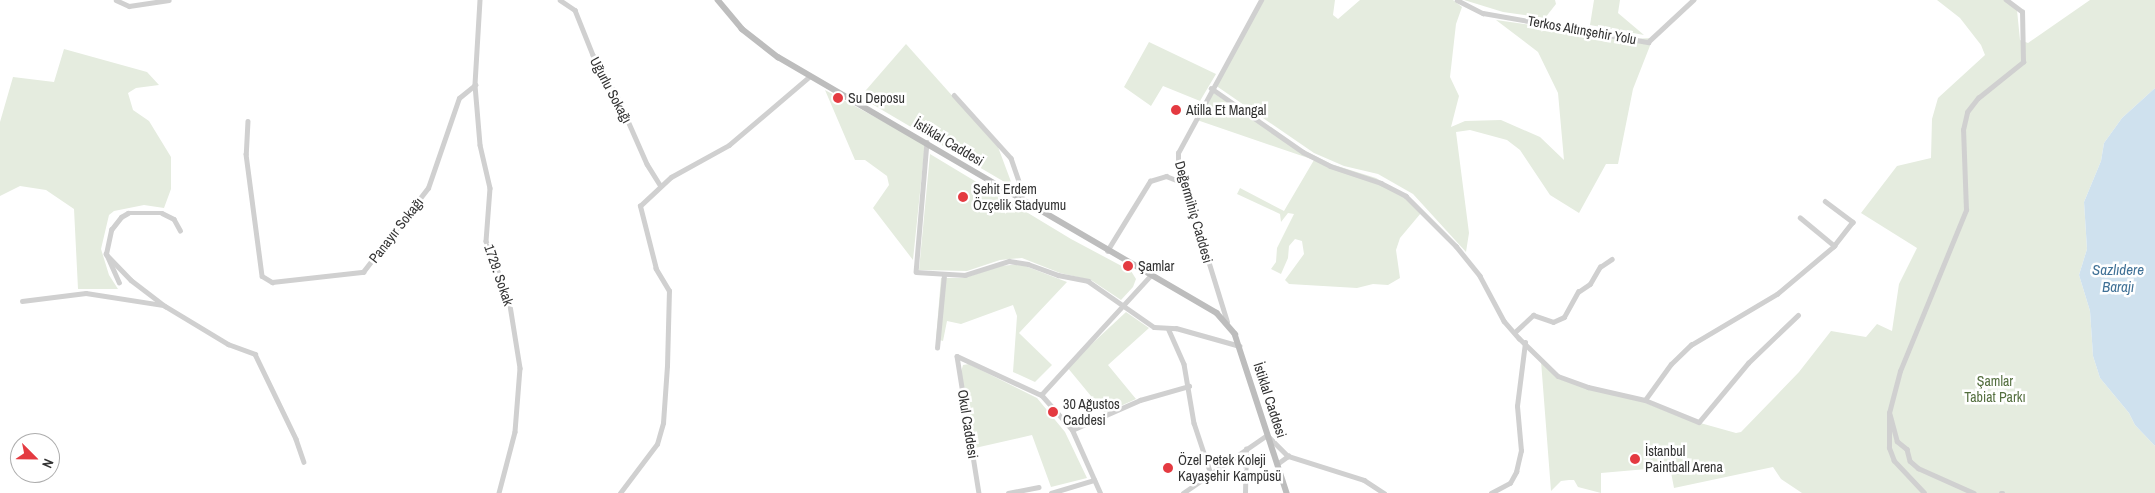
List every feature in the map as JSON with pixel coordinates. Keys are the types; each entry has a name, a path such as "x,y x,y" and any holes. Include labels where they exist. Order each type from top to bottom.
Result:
{"main road":[{"name":"İstiklal Caddesi","path":"718,0 760,44 810,76 927,142 1021,201 1217,313 1227,322 1240,346 1288,493"}],"street":[{"path":"116,0 129,6 169,0"},
{"path":"475,85 480,0"},
{"name":"Uğurlu Sokağı","path":"560,0 575,10 593,55 617,96 647,164 660,185"},
{"name":"Değermihiç Caddesi","path":"1227,322 1178,164 1180,146 1261,0"},
{"name":"Terkos Altınşehir Yolu","path":"1457,0 1483,13 1648,42 1694,0"},
{"path":"1924,493 1894,461 1889,448 1889,413 1900,371 1966,210 1963,130 1968,112 1978,98 2016,70 2026,54 2022,12 2006,0"},
{"path":"620,493 657,444 663,423 669,291 656,269 640,206 660,185 684,167 729,145 810,76"},
{"name":"Panayır Sokağı","path":"248,121 246,154 262,276 272,282 363,272 428,188 459,98 475,85"},
{"name":"1729. Sokak","path":"475,85 480,145 490,188 486,241 509,298 520,368 515,432 499,493"},
{"path":"1211,88 1303,152 1330,166 1381,183 1406,196 1456,246 1480,276 1504,321 1558,376 1588,387 1645,400 1699,422 1748,363 1798,315"},
{"path":"954,95 1011,158 1023,192 1021,201"},
{"path":"927,142 916,272 944,275 965,274 997,263 1019,262 1088,281 1148,324 1240,346"},
{"path":"1107,251 1150,181 1166,176 1184,183"},
{"path":"1645,400 1671,364 1691,346 1777,294 1806,273 1834,246 1853,222 1825,201"},
{"path":"119,283 106,254 111,230 128,213 162,213 174,219 180,230"},
{"path":"1800,218 1834,246"},
{"path":"106,254 131,280 165,306 228,344 254,354 296,439 304,462"},
{"path":"1515,332 1533,315 1553,322 1564,317 1578,292 1590,284 1600,267 1612,259"},
{"path":"937,348 944,275"},
{"path":"1100,493 1072,430 1041,395 1150,276"},
{"path":"22,301 86,293 165,306"},
{"path":"1168,328 1189,386 1194,423 1210,474"},
{"path":"1491,493 1514,480 1519,458 1517,406 1525,344"},
{"name":"Okul Caddesi","path":"979,493 957,356 1041,395"},
{"path":"1072,430 1140,400 1189,386"},
{"path":"1889,413 1897,441 1907,449 1910,461 1918,468 1974,493"},
{"path":"1183,493 1268,435 1288,456 1364,480 1384,493"},
{"path":"1245,493 1246,449"},
{"path":"1277,464 1288,456"},
{"path":"1051,493 1094,480"},
{"path":"1008,493 1038,488"}],"green space":[{"path":"1262,0 1335,0 1333,15 1338,19 1360,0 1453,0 1462,7 1456,24 1450,77 1459,96 1451,127 1465,121 1501,120 1540,137 1564,160 1558,93 1538,52 1496,20 1629,39 1653,38 1633,89 1618,164 1606,164 1579,213 1550,195 1520,150 1507,140 1470,130 1456,132 1469,233 1466,252 1413,194 1378,174 1344,166 1314,153 1215,85"},
{"path":"1464,0 1555,0 1556,4 1545,18 1503,12"},
{"path":"1594,0 1620,0 1618,13 1644,35 1590,25"},
{"name":"Şamlar Tabiat Parkı","path":"1937,0 2010,0 2017,10 2020,40 2028,43 2090,0 2155,0 2155,88 2122,118 2104,143 2101,161 2084,202 2087,249 2079,275 2090,311 2093,356 2100,378 2129,413 2135,425 2155,446 2155,493 1802,493 1781,479 1773,467 1674,488 1670,467 1601,473 1601,493 1578,487 1574,480 1561,481 1551,491 1541,361 1560,379 1631,397 1686,419 1736,433 1741,432 1799,372 1831,331 1866,337 1877,324 1892,331 1899,284 1917,248 1861,213 1897,166 1931,158 1932,119 1938,98 1985,55 1981,45 1960,18"},
{"path":"1149,42 1216,74 1200,101 1163,86 1151,106 1124,87"},
{"path":"906,44 998,147 1013,187 860,97"},
{"path":"64,49 147,72 159,85 136,88 128,93 133,110 149,121 171,157 171,189 164,208 144,205 114,211 109,215 101,249 109,275 118,289 78,289 74,209 46,190 20,186 0,196 0,122 13,77 54,82"},
{"path":"825,90 925,144 913,260 873,208 889,185 887,176 865,160 855,160"},
{"path":"1212,92 1282,139 1331,164 1376,178 1411,199 1421,213 1400,238 1396,250 1400,278 1388,285 1373,284 1357,288 1289,284 1285,280 1304,254 1302,241 1295,239 1289,246 1288,258 1281,274 1271,269 1276,262 1277,248 1294,214 1288,213 1281,222 1280,214 1237,194 1240,188 1284,211 1314,160 1197,120"},
{"name":"Şehit Erdem Özçelik Stadyumu","path":"930,154 1071,239 1131,271 1136,279 1133,287 1121,300 1091,280 1060,273 1022,258 1000,260 967,271 919,270"},
{"path":"1020,264 1067,282 1019,333 1052,365 1035,382 1013,372 1017,316 1013,305 961,324 947,321 943,341 936,339 941,278 964,278 1001,266"},
{"path":"1126,312 1149,328 1108,365 1136,399 1105,413 1067,367"},
{"path":"969,364 1037,398 1065,432 1087,478 1051,487 1032,435 975,448 961,372 963,365"}],"water":[{"name":"Sazlıdere Barajı","path":"2155,88 2155,446 2135,425 2129,413 2100,378 2093,356 2090,311 2079,275 2087,249 2084,202 2101,161 2104,143 2122,118"}],"place":[{"name":"Su Deposu","path":"838,98"},
{"name":"Atilla Et Mangal","path":"1176,110"},
{"name":"Şehit Erdem Özçelik Stadyumu","path":"963,197"},
{"name":"Şamlar","path":"1128,266"},
{"name":"30 Ağustos Caddesi","path":"1053,412"},
{"name":"İstanbul Paintball Arena","path":"1635,459"},
{"name":"Özel Petek Koleji Kayaşehir Kampüsü","path":"1168,468"}]}
